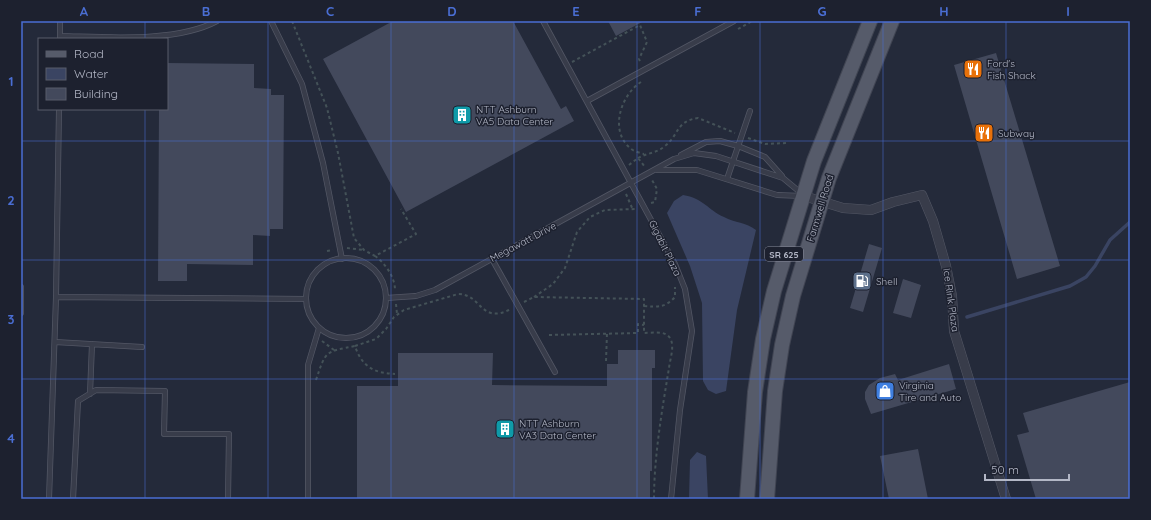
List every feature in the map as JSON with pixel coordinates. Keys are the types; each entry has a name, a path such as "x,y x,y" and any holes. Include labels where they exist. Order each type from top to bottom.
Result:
{"main road":[{"name":"Farmwell Road","path":"747,499 754,392 763,339 778,277 814,161 870,21"},
{"name":"Farmwell Road","path":"767,499 775,391 782,346 793,296 829,178 892,21"}],"street":[{"name":"Ice Rink Plaza","path":"804,196 843,208 871,210 922,195 933,221 946,266 952,296 954,332 1006,499"}],"lane":[{"path":"60,21 60,38 142,37 176,34 217,21"},
{"path":"271,21 302,84 323,163 342,258"},
{"name":"Gigabit Plaza","path":"543,21 675,264 685,289 692,331 680,410 671,499"},
{"path":"587,100 734,21"},
{"path":"49,499 55,342 59,110"},
{"path":"726,179 750,111"},
{"path":"674,159 706,142 720,141 738,146 765,157 783,178 804,196"},
{"path":"674,159 694,154 716,156 783,178"},
{"name":"Megawatt Drive","path":"386,298 416,296 435,290 674,159"},
{"path":"655,170 697,170 777,195 804,196"},
{"path":"342,258 355,260 372,269 384,285 386,298 384,311 378,323 368,332 356,337 337,337 330,335 319,328 311,318 307,305 306,292 310,280 318,269 330,262 342,258"},
{"path":"492,259 554,372"},
{"path":"21,287 21,314"},
{"path":"56,297 306,299"},
{"path":"308,499 308,365 319,328"},
{"path":"55,342 142,347"},
{"path":"90,394 92,344"},
{"path":"73,499 78,401 96,390 165,391 164,434 229,434 228,499"}],"path":[{"path":"292,21 327,108 338,153 354,238 364,250 375,256 387,268 395,285 395,298 398,314"},
{"path":"732,32 752,21"},
{"path":"567,65 640,25 646,42 639,59 648,78 636,85 626,95 620,110 619,125 623,138 629,148 644,154"},
{"path":"315,383 324,356 334,350 355,346 376,339 398,314 412,307 438,301 458,294 464,294 470,297 483,310 490,314 500,314 534,297 553,284 565,268 577,232 590,217 605,210 634,210 655,202 657,189 638,158 624,168"},
{"path":"623,188 634,210 639,216"},
{"path":"375,256 416,234 401,209"},
{"path":"644,306 660,307 668,305 675,297 675,286"},
{"path":"534,297 644,299 644,333 662,333 668,335 672,344 661,418 654,499"},
{"path":"549,334 638,333 638,324 644,325"},
{"path":"606,362 607,333"},
{"path":"355,346 362,360 375,372 395,374"}],"water":[{"path":"683,195 701,201 718,214 748,225 756,230 737,310 726,391 716,394 708,390 703,381 702,303 690,266 667,213 674,201"},
{"path":"697,452 706,456 708,499 689,499 690,460"}],"building":[{"name":"NTT Ashburn VA5 Data Center","path":"393,21 513,21 561,109 566,106 574,121 406,212 323,59"},
{"path":"608,21 644,21 616,36"},
{"path":"996,53 1060,266 1017,279 954,65"},
{"path":"168,63 254,64 254,88 271,89 271,95 284,95 283,229 270,229 270,236 253,235 253,265 187,264 187,281 158,281 159,110 168,110"},
{"path":"869,244 882,248 863,312 850,308"},
{"path":"903,279 921,285 911,318 893,313"},
{"name":"NTT Ashburn VA3 Data Center","path":"618,350 655,350 655,368 652,368 652,471 650,471 650,499 357,499 357,386 398,386 398,353 493,353 492,385 607,386 607,364 618,364"},
{"path":"949,364 956,389 871,414 865,399 865,392 869,385 880,378 895,374 898,380"},
{"path":"1130,382 1130,499 1036,499 1017,435 1029,432 1023,413"},
{"path":"918,449 928,499 889,499 880,456"}],"waterway":[{"path":"967,317 1070,286 1086,277 1095,266 1110,240 1130,222"}],"place":[{"name":"Ford's Fish Shack","path":"973,69"},
{"name":"NTT Ashburn VA5 Data Center","path":"462,115"},
{"name":"Subway","path":"984,133"},
{"name":"Shell","path":"862,281"},
{"name":"Virginia Tire and Auto","path":"885,391"},
{"name":"NTT Ashburn VA3 Data Center","path":"505,429"}]}
